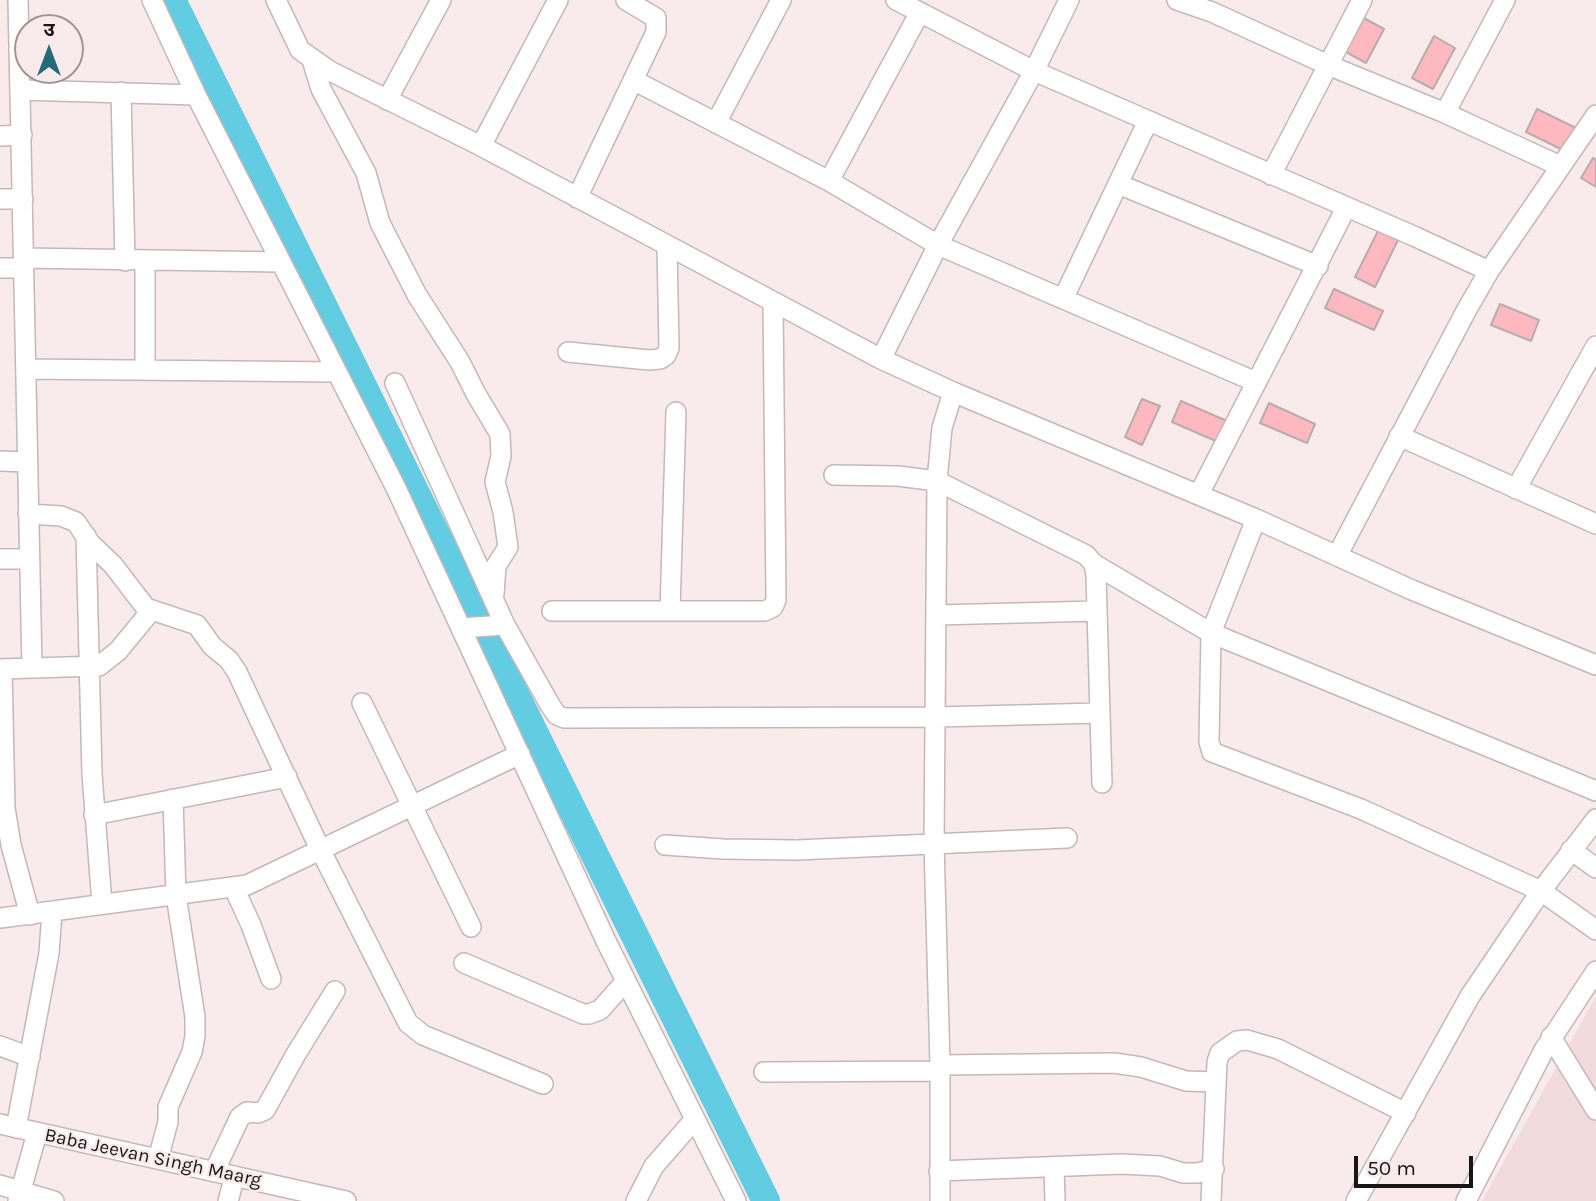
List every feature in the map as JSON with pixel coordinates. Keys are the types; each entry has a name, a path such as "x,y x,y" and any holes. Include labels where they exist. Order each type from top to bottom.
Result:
{"street":[{"path":"18,0 32,667"},
{"path":"152,0 196,95 466,627 520,754 626,981 736,1201"},
{"path":"276,0 300,50 312,60 481,146 881,359 1338,554 1412,590 1596,665"},
{"path":"387,100 441,0"},
{"path":"481,146 558,0"},
{"path":"577,198 657,24 651,13 626,0"},
{"path":"716,123 781,0"},
{"path":"896,0 1034,71 1489,271"},
{"path":"881,359 938,245 1034,71 1069,0"},
{"path":"1177,0 1215,6 1328,65 1445,113 1560,166"},
{"path":"1271,175 1362,0"},
{"path":"1445,113 1505,0"},
{"path":"829,181 920,12"},
{"path":"312,60 321,89 366,173 380,223 417,295 446,337 500,434 501,456 495,482 508,547 496,566 494,598"},
{"path":"633,80 829,181 938,245 1256,382"},
{"path":"21,90 196,95"},
{"path":"121,92 125,261"},
{"path":"1338,554 1489,271 1596,115"},
{"path":"1063,299 1148,121"},
{"path":"0,136 22,135"},
{"path":"1118,184 1318,266"},
{"path":"0,199 23,199"},
{"path":"1199,494 1346,208"},
{"path":"568,352 649,360 660,359 666,355 669,348 667,246"},
{"path":"145,261 145,370"},
{"path":"0,268 24,263 281,262"},
{"path":"552,611 765,611 773,607 776,600 773,302"},
{"path":"1516,489 1596,346"},
{"path":"26,369 337,372"},
{"path":"396,383 494,598 502,625 557,715 564,718 936,718 1100,713"},
{"path":"940,1201 940,1068 934,843 937,481 942,428 953,392"},
{"path":"670,611 676,412"},
{"path":"1399,436 1596,524"},
{"path":"0,461 27,462"},
{"path":"834,475 898,476 937,481 1086,555 1094,564 1211,633 1596,791"},
{"path":"28,514 69,518 81,528 94,549 113,565 141,603 151,611 197,625 212,646 229,660 408,1023 423,1035 543,1084"},
{"path":"1256,519 1211,633 1209,742 1212,752 1361,809 1541,891 1596,930"},
{"path":"86,536 94,815 102,904"},
{"path":"0,559 29,559"},
{"path":"1094,564 1102,783"},
{"path":"30,915 11,845 5,808 1,669 88,668 107,662 151,611"},
{"path":"936,615 1097,611"},
{"path":"466,627 502,625"},
{"path":"362,703 471,927"},
{"path":"0,918 234,888 258,880 520,754"},
{"path":"94,815 286,777"},
{"path":"158,1160 168,1122 168,1107 192,1052 195,1036 195,1017 176,895 173,799"},
{"path":"1356,1201 1470,996 1541,891 1596,819"},
{"path":"665,845 797,850 1067,838"},
{"path":"1571,850 1596,867"},
{"path":"234,888 271,979"},
{"path":"8,1126 30,1057 51,938 52,912"},
{"path":"464,963 583,1014 600,1010 626,981"},
{"path":"1466,1201 1551,1037 1596,971"},
{"path":"214,1172 240,1117 247,1112 258,1113 264,1110 335,991"},
{"path":"1551,1037 1596,1110"},
{"path":"1211,1201 1217,1062 1220,1053 1237,1041 1247,1040 1278,1049 1406,1113"},
{"path":"0,1046 30,1057"},
{"path":"764,1072 1114,1063 1141,1067 1186,1081 1215,1082"},
{"path":"636,1201 654,1166 695,1119"},
{"name":"Baba Jeevan Singh Maarg","path":"8,1126 235,1177 305,1197 346,1201"},
{"path":"19,1196 37,1133"},
{"path":"939,1171 1149,1164 1183,1173 1214,1169"},
{"path":"1054,1167 1055,1201"},
{"path":"228,1201 235,1177"},
{"path":"0,1185 19,1196 54,1201"}],"shaded area":[{"path":"1596,996 1596,1201 1482,1201"}],"building":[{"path":"1364,18 1384,29 1366,63 1346,52"},
{"path":"1434,36 1455,48 1433,89 1412,78"},
{"path":"1537,109 1576,128 1565,151 1526,132"},
{"path":"1593,158 1596,160 1596,187 1581,178"},
{"path":"1379,229 1399,238 1375,287 1355,277"},
{"path":"1334,289 1383,311 1374,330 1325,308"},
{"path":"1500,304 1539,320 1531,341 1491,325"},
{"path":"1142,399 1160,406 1142,445 1125,437"},
{"path":"1181,401 1227,421 1218,442 1172,422"},
{"path":"1269,403 1315,424 1307,443 1260,423"}],"waterway":[{"path":"172,0 766,1201"}]}
